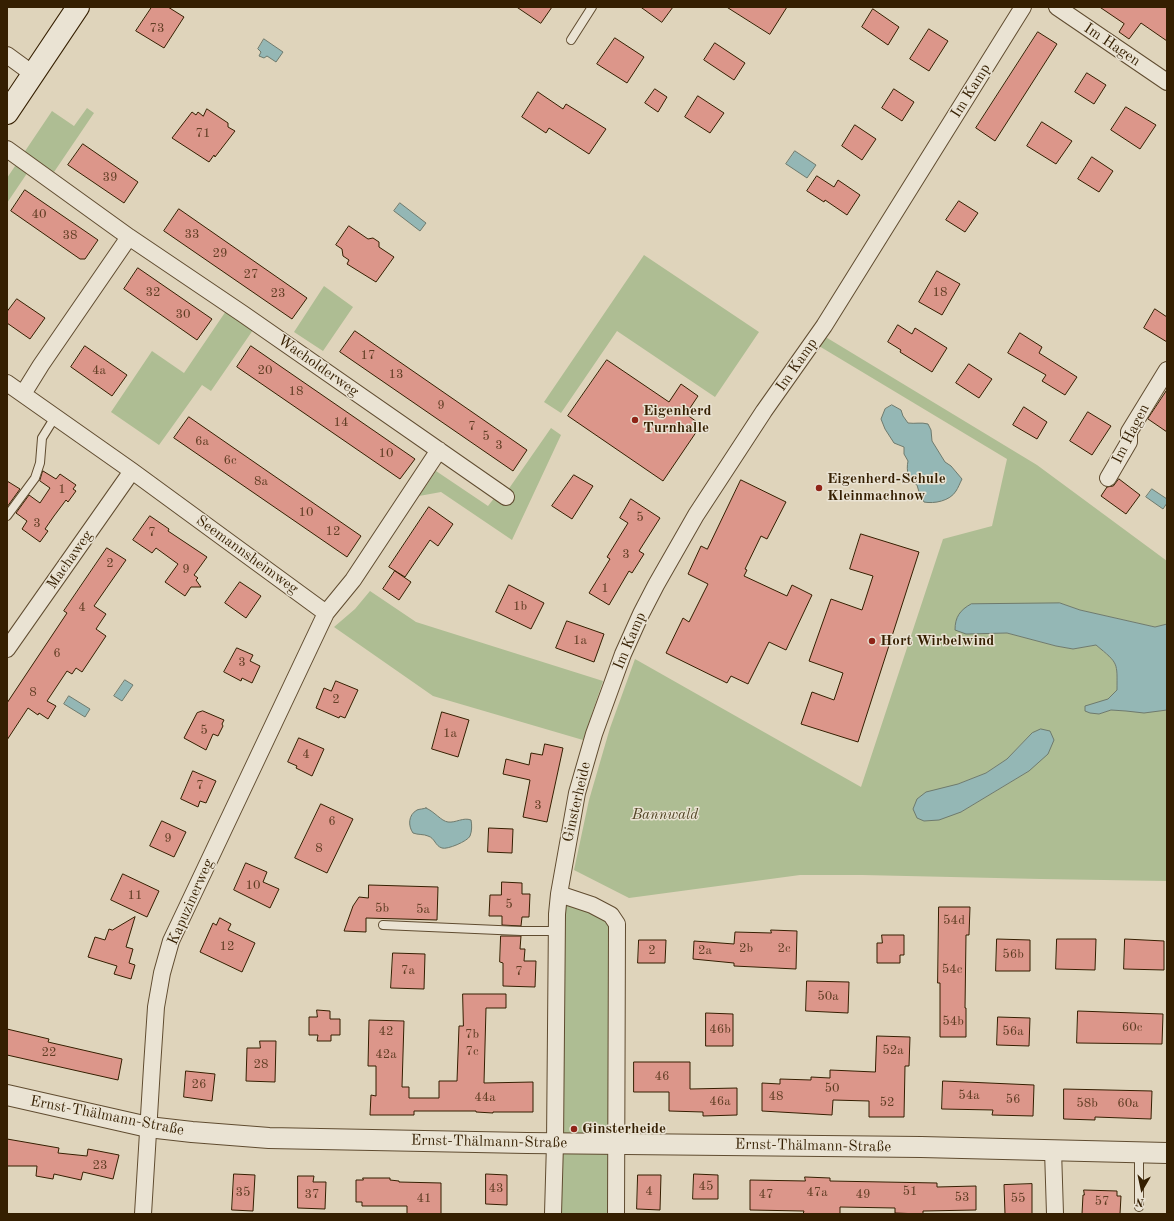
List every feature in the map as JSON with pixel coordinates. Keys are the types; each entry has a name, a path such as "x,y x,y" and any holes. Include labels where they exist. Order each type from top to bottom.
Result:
{"main road":[{"path":"7,113 78,7"}],"street":[{"name":"Im Kamp","path":"594,734 623,654 641,614 696,515 764,411 824,326 1023,7"},
{"name":"Im Hagen","path":"1057,7 1167,82"},
{"path":"7,55 33,74"},
{"name":"Wacholderweg","path":"7,149 129,237 243,314 506,497"},
{"path":"23,394 129,237"},
{"name":"Im Hagen","path":"1108,478 1129,442 1129,432 1167,370"},
{"name":"Seemannsheimweg","path":"7,383 132,471 326,613"},
{"path":"326,613 353,580 439,450"},
{"name":"Machaweg","path":"7,649 132,471"},
{"name":"Kapuzinerweg","path":"143,1214 156,1007 162,973 171,941 326,613"},
{"name":"Ginsterheide","path":"553,1214 555,1143 556,931 559,894 577,793 594,734"},
{"path":"559,894 592,905 611,915 616,924 616,1214"},
{"name":"Ernst-Thälmann-Straße","path":"7,1095 148,1126 192,1132 269,1138 616,1144 921,1147 1167,1153"},
{"path":"1053,1150 1056,1214"}],"lane":[{"path":"571,40 592,7"},
{"path":"7,516 34,478 40,462 42,438 55,417"},
{"path":"383,925 521,931 556,931"},
{"path":"1139,1152 1139,1207"}],"green space":[{"path":"87,108 94,113 54,172 36,160 7,203 7,178 52,111 74,126"},
{"path":"644,255 759,332 715,397 617,331 561,413 544,402"},
{"path":"324,286 353,307 323,351 294,332"},
{"path":"226,311 253,330 211,391 202,385 159,445 111,412 152,351 184,373"},
{"name":"Bannwald","path":"819,333 1037,465 1167,561 1167,624 1155,627 1080,610 1060,603 966,634 1007,633 1073,649 1096,645 1113,660 1117,674 1117,690 1108,699 1099,714 1111,710 1167,710 1167,881 800,875 629,898 574,870 589,800 610,728 635,659 861,787 943,539 992,526 1007,459 814,343","holes":["1032,733 1029,771 961,812 958,784 986,773 1007,759"]},
{"path":"551,428 561,435 512,540 441,492 419,496 436,471 488,506 495,497 501,500"},
{"path":"370,591 416,622 603,681 583,740 433,696 334,627 355,609"},
{"path":"559,894 611,915 616,1214 553,1214"}],"water":[{"path":"264,39 283,52 276,62 267,56 264,58 259,56 261,52 258,49"},
{"path":"795,151 816,165 807,178 786,164"},
{"path":"400,203 426,223 420,231 394,211"},
{"path":"892,405 901,410 908,423 928,424 931,430 932,441 945,462 951,466 962,479 956,491 950,497 932,503 924,502 917,485 908,475 908,461 904,454 904,447 894,443 885,429 881,419 885,409"},
{"path":"1152,489 1167,499 1167,503 1163,509 1146,497"},
{"path":"1060,603 1080,610 1155,627 1167,624 1167,710 1144,713 1111,710 1099,714 1085,711 1085,706 1108,699 1117,690 1117,674 1115,664 1109,656 1096,645 1073,649 1007,633 966,634 955,630 956,621 959,614 971,604"},
{"path":"125,680 133,685 122,701 114,696"},
{"path":"69,696 90,709 85,717 64,704"},
{"path":"1041,729 1050,731 1054,740 1048,754 1029,771 961,812 939,820 924,821 917,818 913,809 917,799 926,792 958,784 986,773 1007,759 1032,733"},
{"path":"426,808 448,822 465,819 471,820 472,828 470,836 462,843 442,848 438,846 432,838 413,833 410,827 410,818 417,810"}],"building":[{"path":"152,7 168,7 184,17 164,48 136,31"},
{"path":"517,7 552,7 541,23"},
{"path":"641,7 673,7 662,22"},
{"path":"727,7 787,7 770,34"},
{"path":"1100,7 1167,7 1167,41 1141,23 1129,39 1119,32 1124,24"},
{"path":"873,9 899,27 888,45 862,27"},
{"path":"929,29 948,41 929,71 910,59"},
{"path":"1038,32 1057,44 995,141 976,128"},
{"path":"615,38 644,57 627,83 597,64"},
{"path":"715,43 745,63 734,80 704,60"},
{"path":"1087,73 1106,85 1094,104 1075,92"},
{"path":"655,89 667,97 658,112 645,103"},
{"path":"894,89 914,102 902,121 882,108"},
{"path":"538,92 563,109 566,104 606,129 589,154 549,128 546,133 522,117"},
{"path":"698,96 724,113 710,133 685,117"},
{"path":"1126,107 1156,125 1140,149 1111,130"},
{"path":"207,109 228,123 228,127 235,131 215,157 214,155 209,162 172,138 192,112 196,115 198,112 203,116"},
{"path":"1042,122 1072,141 1056,164 1027,146"},
{"path":"855,125 876,139 862,160 842,146"},
{"path":"83,144 138,182 124,203 68,165"},
{"path":"1092,157 1113,171 1099,192 1078,179"},
{"path":"817,176 834,187 838,180 860,195 847,215 825,200 824,202 807,191"},
{"path":"25,190 98,240 85,259 80,259 11,211"},
{"path":"959,201 978,213 965,232 946,220"},
{"path":"179,209 307,298 292,319 164,231"},
{"path":"349,226 368,239 373,238 379,242 379,247 394,257 376,282 347,264 349,260 343,256 342,249 336,245"},
{"path":"138,268 212,319 197,340 124,289"},
{"path":"937,271 960,284 942,315 919,302"},
{"path":"17,299 45,318 30,339 7,323 7,312"},
{"path":"1155,309 1167,317 1167,342 1144,328"},
{"path":"898,325 912,334 915,328 947,348 932,372 900,352 901,350 888,342"},
{"path":"355,331 527,450 513,471 340,352"},
{"path":"1020,333 1042,347 1039,353 1077,377 1065,395 1042,381 1046,375 1008,353"},
{"path":"85,346 127,375 112,396 71,367"},
{"path":"251,346 415,459 400,479 237,367"},
{"name":"Eigenherd Turnhalle","path":"607,360 669,402 681,384 698,396 686,414 701,425 663,481 568,416"},
{"path":"969,364 992,379 979,398 956,383"},
{"path":"1167,390 1167,432 1148,419"},
{"path":"1024,407 1047,422 1037,439 1013,425"},
{"path":"1088,412 1111,426 1092,455 1070,441"},
{"path":"189,417 361,536 347,557 174,438"},
{"path":"43,471 56,479 60,474 76,485 73,489 76,491 68,502 66,500 54,516 45,529 48,531 40,542 22,529 27,521 16,513 29,495 40,503 50,488 40,481"},
{"path":"574,475 593,486 572,519 552,506"},
{"path":"1119,479 1140,495 1126,514 1101,496 1107,487 1113,486"},
{"path":"741,480 786,502 767,539 761,536 745,569 747,570 744,576 787,596 792,585 812,595 786,650 769,642 748,684 731,676 727,683 666,653 683,618 689,622 708,584 688,574 701,546 707,549"},
{"path":"7,481 20,489 7,507"},
{"path":"631,499 660,518 639,551 644,554 632,573 629,571 609,605 589,593 610,559 607,557 628,523 620,518"},
{"path":"429,507 453,524 438,546 430,540 405,577 389,567"},
{"path":"150,516 169,529 168,531 207,557 194,575 198,578 196,580 201,587 191,587 185,596 165,582 178,564 156,548 152,553 133,540"},
{"name":"Hort Wirbelwind","path":"861,534 919,552 858,742 801,724 812,692 834,700 843,673 809,661 831,599 862,610 873,576 850,569"},
{"path":"107,548 126,560 94,606 106,614 96,629 106,636 82,672 76,668 72,674 67,671 47,701 56,706 48,719 39,713 38,715 28,708 7,740 7,703 67,613 64,611"},
{"path":"395,571 411,582 399,600 383,589"},
{"path":"240,582 261,596 246,618 225,603"},
{"path":"509,585 544,603 531,629 496,612"},
{"path":"567,621 604,634 594,662 556,648"},
{"path":"237,648 253,655 250,661 260,666 252,683 242,678 241,681 224,672"},
{"path":"336,681 358,690 345,718 340,716 339,718 316,708 324,688 331,691"},
{"path":"203,711 224,720 218,736 213,734 206,750 184,738 197,713"},
{"path":"442,712 469,720 458,757 432,749"},
{"path":"299,738 324,749 312,776 288,762"},
{"path":"545,744 563,748 547,822 523,817 530,780 503,774 506,759 529,765 531,753 542,755"},
{"path":"193,771 216,781 206,803 200,801 198,807 181,799"},
{"path":"321,804 353,819 327,873 295,858"},
{"path":"162,821 186,832 174,857 150,846"},
{"path":"489,828 513,829 512,853 488,852"},
{"path":"246,863 267,872 263,882 279,889 270,908 234,890"},
{"path":"123,874 159,891 147,917 111,900"},
{"path":"502,882 522,883 522,894 530,894 529,917 522,917 521,926 502,925 502,916 489,916 490,895 501,895"},
{"path":"369,885 438,887 437,920 366,918 366,932 344,931 353,906 359,897 368,898"},
{"path":"939,907 970,907 969,935 966,935 966,1037 940,1037 940,983 938,983"},
{"path":"135,917 126,947 133,949 129,963 135,965 131,979 114,974 117,966 88,957 95,937 105,940 109,929 112,930"},
{"path":"220,918 231,924 228,930 255,943 242,972 200,952 213,923 216,925"},
{"path":"771,930 797,931 796,969 734,966 734,963 693,959 694,941 734,944 735,932 771,933"},
{"path":"882,935 904,935 904,955 900,955 900,963 877,963 877,943 882,943"},
{"path":"501,936 521,936 520,949 525,949 524,961 536,961 535,987 503,986 503,963 500,962"},
{"path":"997,939 1030,940 1030,971 996,971"},
{"path":"1057,939 1096,939 1095,970 1056,969"},
{"path":"1125,939 1164,941 1164,970 1124,969"},
{"path":"639,940 666,940 665,963 638,963"},
{"path":"393,953 425,954 424,989 391,988"},
{"path":"807,981 849,982 848,1013 806,1011"},
{"path":"463,994 506,994 506,1008 486,1008 484,1083 533,1082 533,1112 493,1113 476,1111 414,1111 414,1115 370,1115 371,1095 376,1096 376,1066 368,1066 369,1020 404,1021 402,1087 409,1087 409,1098 439,1098 439,1081 457,1081 459,1026 463,1026"},
{"path":"317,1010 330,1011 330,1019 340,1019 340,1035 331,1035 331,1041 317,1041 318,1035 309,1035 309,1017 317,1017"},
{"path":"1078,1011 1163,1014 1162,1044 1077,1043"},
{"path":"706,1013 733,1014 733,1046 706,1046"},
{"path":"998,1017 1030,1018 1029,1046 997,1045"},
{"path":"7,1029 49,1039 48,1042 122,1059 118,1080 7,1055"},
{"path":"877,1036 910,1037 909,1066 905,1066 904,1117 869,1117 869,1101 833,1100 832,1115 762,1111 762,1083 780,1084 780,1079 811,1080 811,1077 830,1078 830,1070 875,1072"},
{"path":"260,1041 276,1041 275,1082 246,1081 247,1048 260,1048"},
{"path":"634,1062 690,1062 690,1089 737,1088 737,1115 703,1116 703,1112 669,1111 669,1092 634,1092"},
{"path":"186,1071 215,1074 212,1101 184,1097"},
{"path":"943,1081 1034,1085 1033,1116 992,1115 993,1110 942,1109"},
{"path":"1064,1089 1152,1091 1151,1119 1095,1117 1095,1120 1064,1119"},
{"path":"7,1139 59,1148 58,1153 87,1156 88,1149 119,1155 113,1179 83,1172 81,1180 54,1174 53,1179 36,1176 37,1166 7,1166"},
{"path":"234,1174 255,1175 253,1211 232,1210"},
{"path":"486,1174 507,1175 507,1205 486,1204"},
{"path":"694,1174 718,1175 718,1199 693,1199"},
{"path":"638,1175 661,1175 660,1210 637,1209"},
{"path":"298,1176 314,1176 313,1182 326,1182 325,1209 298,1208"},
{"path":"805,1177 830,1178 830,1181 937,1183 937,1187 976,1186 976,1210 923,1211 923,1214 921,1214 895,1213 895,1208 840,1207 840,1214 803,1214 804,1211 750,1210 750,1180 805,1181"},
{"path":"363,1178 390,1178 390,1180 399,1182 441,1183 441,1214 407,1214 407,1206 362,1206 362,1202 356,1202 356,1180 363,1180"},
{"path":"1032,1184 1032,1214 1005,1214 1004,1185"},
{"path":"1084,1190 1117,1191 1117,1196 1121,1196 1120,1214 1082,1214"}],"place":[{"name":"Eigenherd Turnhalle","path":"635,420"},
{"name":"Eigenherd-Schule Kleinmachnow","path":"819,488"},
{"name":"Hort Wirbelwind","path":"872,641"},
{"name":"Ginsterheide","path":"574,1129"}]}
